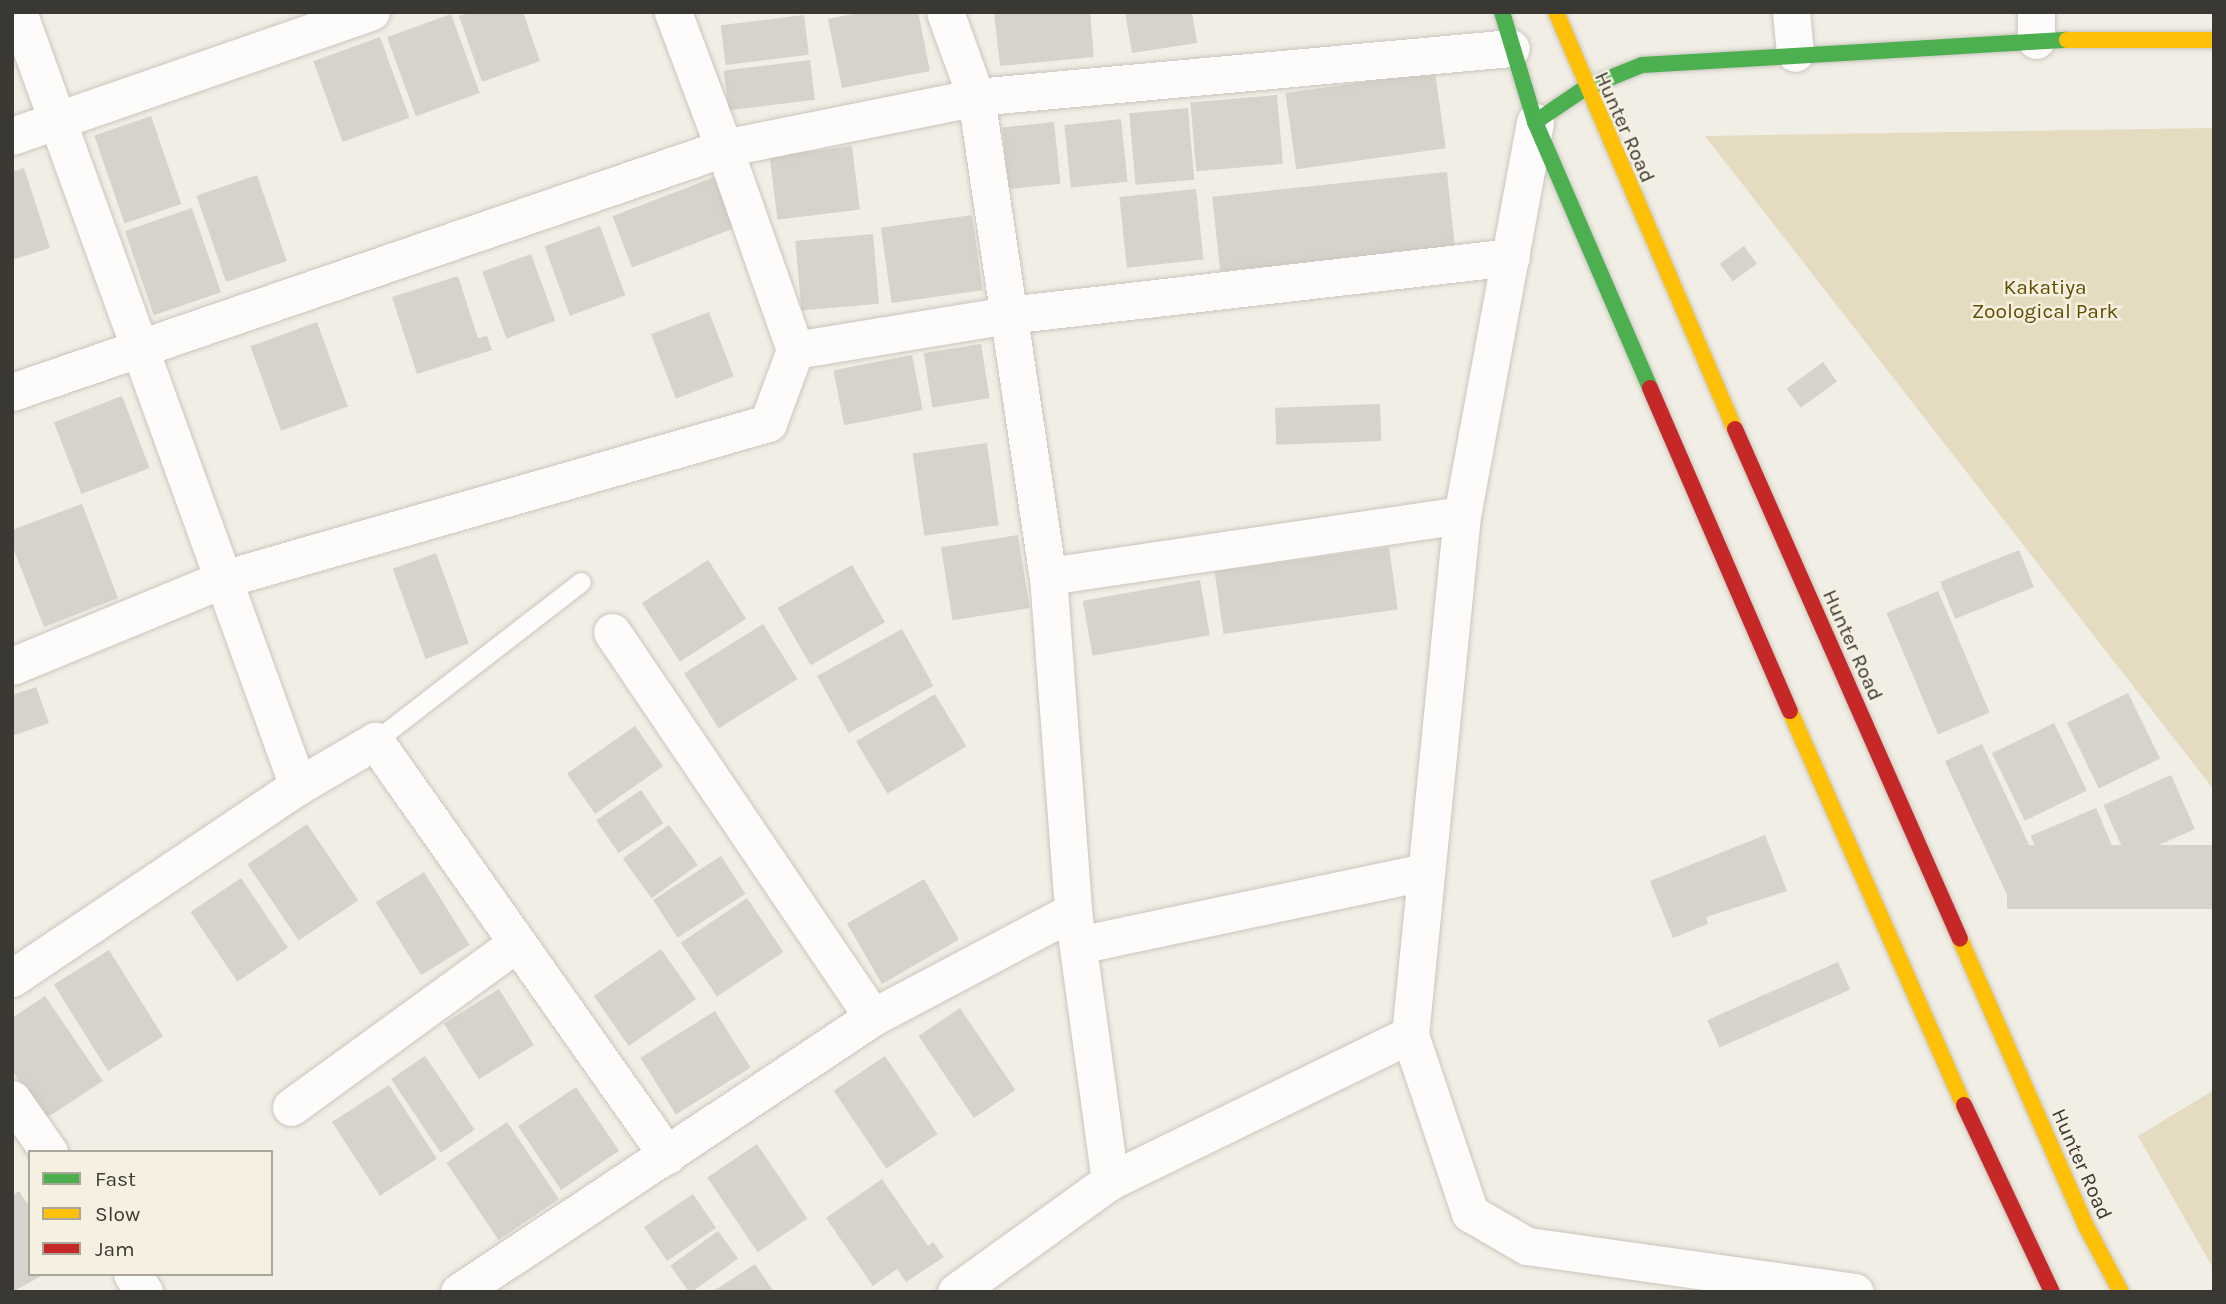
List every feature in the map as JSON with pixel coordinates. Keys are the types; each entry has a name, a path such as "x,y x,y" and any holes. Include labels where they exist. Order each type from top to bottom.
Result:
{"main road":[{"path":"1502,12 1535,122 1913,995 2052,1292"},
{"name":"Hunter Road","path":"1556,12 1585,88 2080,1213 2121,1292"},
{"path":"1535,122 1585,88 1642,65 1795,53 2036,26 2214,40"}],"street":[{"path":"18,12 298,786"},
{"path":"12,136 371,12"},
{"path":"12,666 223,579 768,423 795,350 673,12"},
{"path":"945,12 976,97 1048,576 1076,928 1110,1181"},
{"path":"1791,12 1795,53"},
{"path":"12,392 724,148 976,97 1511,48"},
{"path":"1535,122 1462,515 1410,1035 1470,1213 1527,1246 1855,1292"},
{"path":"795,350 1008,314 1511,257"},
{"path":"1048,576 1462,515"},
{"path":"612,632 873,1017"},
{"path":"12,978 298,786 375,741 667,1155"},
{"path":"464,1291 873,1017 1076,928 1425,872"},
{"path":"291,1107 517,943"},
{"path":"956,1292 1110,1181 1410,1035"},
{"path":"12,1099 48,1150"},
{"path":"133,1276 144,1292"}],"lane":[{"path":"375,741 582,582"}],"green space":[{"name":"Kakatiya Zoological Park","path":"2214,128 2214,790 1705,136"},
{"path":"2214,1090 2214,1270 2138,1136"}],"building":[{"path":"471,12 523,12 540,61 482,82 459,16"},
{"path":"863,12 918,12 930,71 842,88 828,19"},
{"path":"994,12 1090,12 1094,57 1000,66"},
{"path":"1125,12 1192,12 1197,43 1132,53"},
{"path":"451,14 480,93 416,116 387,37"},
{"path":"804,15 809,55 726,65 721,25"},
{"path":"380,37 409,118 343,142 313,61"},
{"path":"810,60 815,100 729,110 724,71"},
{"path":"1435,72 1446,148 1296,169 1285,93"},
{"path":"1277,95 1283,164 1196,171 1190,103"},
{"path":"1188,108 1194,180 1135,185 1129,113"},
{"path":"151,116 181,204 125,223 94,136"},
{"path":"1121,119 1128,182 1071,188 1064,125"},
{"path":"1054,122 1060,184 1009,189 1002,127"},
{"path":"852,146 860,210 777,220 770,156"},
{"path":"24,168 50,248 12,260 12,172"},
{"path":"1447,172 1455,247 1220,271 1212,197"},
{"path":"257,175 287,261 226,282 196,196"},
{"path":"717,176 737,227 632,267 612,216"},
{"path":"1196,189 1203,260 1127,268 1119,197"},
{"path":"192,208 221,292 154,315 125,231"},
{"path":"972,215 983,290 891,303 881,228"},
{"path":"600,226 625,296 570,316 545,246"},
{"path":"873,234 879,304 801,311 795,241"},
{"path":"1744,246 1757,264 1733,281 1720,264"},
{"path":"531,254 555,321 506,339 482,272"},
{"path":"458,276 478,338 487,336 492,350 417,374 392,297"},
{"path":"709,312 734,376 676,399 651,334"},
{"path":"317,322 348,407 281,431 250,346"},
{"path":"981,344 990,398 932,407 924,353"},
{"path":"912,355 923,410 844,425 833,370"},
{"path":"1823,362 1837,381 1801,408 1787,388"},
{"path":"122,396 150,468 81,494 54,422"},
{"path":"1380,404 1381,441 1276,445 1275,408"},
{"path":"987,443 999,525 924,536 913,453"},
{"path":"82,504 118,598 44,627 12,545 12,530"},
{"path":"1018,535 1030,608 953,620 941,547"},
{"path":"1389,547 1398,609 1223,634 1215,571"},
{"path":"2019,550 2034,587 1955,619 1940,582"},
{"path":"436,553 469,643 426,659 393,569"},
{"path":"708,560 746,619 680,662 642,603"},
{"path":"852,565 885,622 811,665 778,608"},
{"path":"1200,580 1210,635 1093,656 1083,601"},
{"path":"1938,591 1990,713 1938,734 1886,613"},
{"path":"763,624 797,679 719,728 684,673"},
{"path":"902,629 934,686 849,733 817,676"},
{"path":"36,687 49,723 12,736 12,695"},
{"path":"2128,693 2160,759 2099,788 2067,723"},
{"path":"935,694 966,746 888,794 856,741"},
{"path":"2054,723 2087,790 2025,821 1992,753"},
{"path":"635,726 663,766 595,814 567,774"},
{"path":"1982,744 2050,891 2013,908 1945,761"},
{"path":"2171,775 2195,829 2127,859 2103,805"},
{"path":"641,790 663,823 619,853 596,820"},
{"path":"2096,808 2119,861 2053,889 2031,836"},
{"path":"307,824 358,900 299,941 247,864"},
{"path":"669,825 698,865 652,898 623,859"},
{"path":"1765,835 1787,891 1706,917 1708,924 1673,938 1650,881"},
{"path":"2007,845 2214,845 2214,909 2007,909"},
{"path":"721,856 746,894 678,938 653,900"},
{"path":"424,872 470,945 421,975 376,902"},
{"path":"241,878 288,948 237,982 190,912"},
{"path":"924,879 959,940 882,984 847,924"},
{"path":"747,898 783,952 717,997 681,943"},
{"path":"661,949 696,999 629,1046 594,996"},
{"path":"109,950 163,1037 108,1071 54,984"},
{"path":"1838,962 1850,989 1720,1048 1707,1020"},
{"path":"499,989 534,1045 479,1079 444,1023"},
{"path":"45,996 103,1081 45,1119 12,1070 12,1018"},
{"path":"960,1008 1015,1090 974,1118 919,1036"},
{"path":"715,1011 751,1068 676,1114 640,1058"},
{"path":"425,1056 475,1130 441,1153 391,1079"},
{"path":"885,1056 938,1134 886,1169 834,1091"},
{"path":"389,1085 437,1159 380,1196 332,1122"},
{"path":"576,1087 619,1151 561,1190 518,1126"},
{"path":"507,1122 559,1199 498,1240 446,1163"},
{"path":"757,1144 807,1219 758,1252 707,1178"},
{"path":"882,1179 928,1246 933,1242 944,1257 906,1282 897,1269 873,1286 826,1218"},
{"path":"19,1191 28,1205 28,1276 41,1276 12,1292 12,1196"},
{"path":"693,1194 716,1228 667,1261 644,1227"},
{"path":"718,1231 738,1259 692,1292 670,1266"},
{"path":"755,1264 774,1292 712,1292"}],"traffic: fast":[{"path":"1502,12 1535,122 1650,388"},
{"path":"1535,122 1585,88 1642,65 2067,40"}],"traffic: slow":[{"path":"1556,12 1735,429"},
{"path":"2067,40 2214,40"},
{"path":"1790,711 1964,1105"},
{"path":"1960,939 2086,1226 2121,1292"}],"traffic: jam":[{"path":"1650,388 1790,711"},
{"path":"1735,429 1960,939"},
{"path":"1964,1105 2052,1292"}]}
